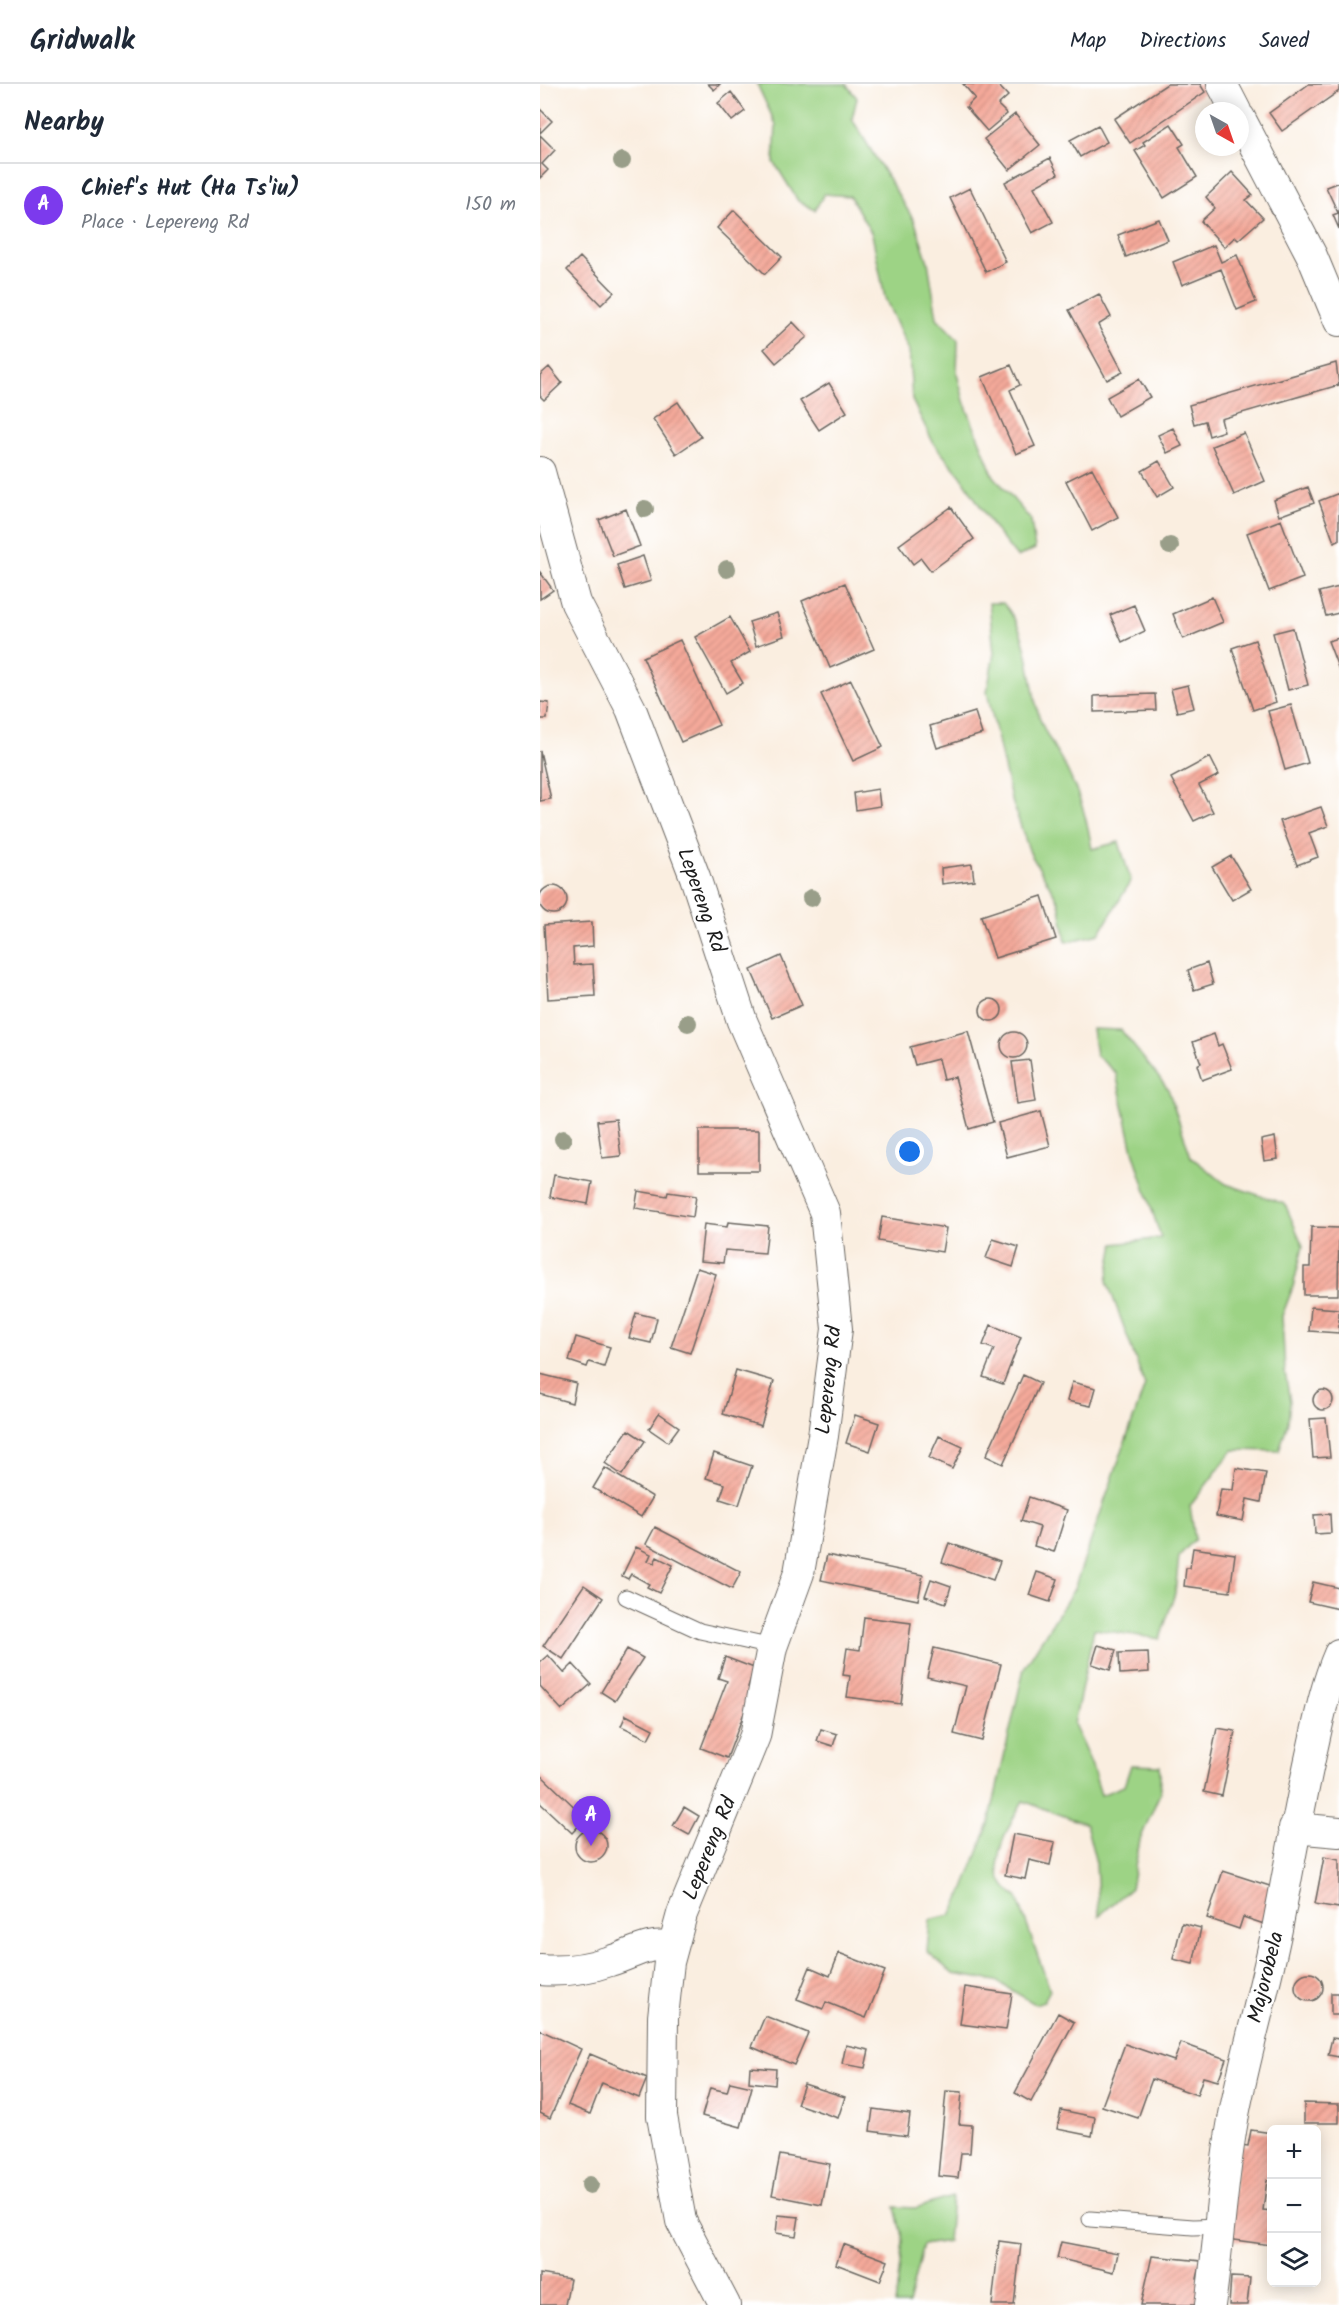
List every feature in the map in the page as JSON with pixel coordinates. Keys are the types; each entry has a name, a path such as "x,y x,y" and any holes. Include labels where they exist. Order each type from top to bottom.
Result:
{"street":[{"path":"1222,84 1231,102"},
{"path":"1249,135 1312,256 1339,321"},
{"name":"Lepereng Rd","path":"540,472 576,603 631,709 695,877 742,1021 825,1214 837,1329 823,1436 799,1573 772,1647 755,1736 682,1914 669,1962 663,2017 662,2116 681,2222 725,2305"},
{"name":"Majorobela","path":"1210,2305 1233,2121 1251,2033 1277,1930 1294,1828 1328,1680 1339,1654"},
{"path":"1294,1828 1339,1832"},
{"path":"540,1970 565,1972 610,1961 657,1943 674,1946"}],"lane":[{"path":"626,1597 700,1631 772,1647"},
{"path":"1090,2219 1193,2227 1220,2226"}],"green space":[{"path":"757,84 846,84 857,98 852,119 915,222 928,262 937,318 958,340 957,374 964,401 993,475 1031,520 1035,549 1017,557 996,531 961,476 934,444 912,400 909,351 885,298 872,234 850,196 824,194 815,210 798,201 774,162 776,125"},
{"path":"989,603 1003,603 1019,628 1039,716 1077,792 1092,849 1119,842 1131,881 1099,934 1066,942 1059,902 1030,853 1011,798 987,692 994,653"},
{"path":"1092,1029 1121,1030 1168,1089 1191,1157 1226,1184 1285,1204 1303,1246 1293,1287 1282,1316 1285,1372 1290,1401 1288,1422 1279,1451 1233,1450 1190,1506 1195,1539 1179,1556 1175,1593 1160,1639 1094,1629 1074,1724 1092,1766 1101,1795 1124,1786 1131,1765 1160,1766 1160,1793 1140,1840 1131,1888 1099,1916 1096,1863 1086,1824 1023,1801 1004,1838 998,1864 1000,1876 1006,1887 1017,1897 1050,1990 1044,2001 1035,2004 996,1981 953,1974 927,1951 930,1920 951,1915 964,1889 989,1823 1024,1668 1074,1589 1145,1385 1107,1281 1114,1244 1161,1238 1133,1151 1116,1073 1096,1055"},
{"path":"952,2197 948,2241 923,2245 908,2305 895,2305 903,2241 895,2207 915,2208"}],"building":[{"path":"708,84 720,84 714,90"},
{"path":"963,84 997,84 1008,96 998,105 1007,114 987,131 966,107 975,98"},
{"path":"1167,84 1200,84 1205,92 1130,143 1114,119"},
{"path":"1309,84 1339,84 1339,91 1282,131 1269,113"},
{"path":"731,92 745,111 732,121 718,103"},
{"path":"540,109 552,121 540,133"},
{"path":"1015,114 1040,145 1009,170 984,139"},
{"path":"1171,124 1184,144 1179,147 1197,177 1164,198 1135,151 1145,145 1143,142"},
{"path":"1098,125 1107,142 1080,157 1070,140"},
{"path":"540,135 555,150 542,164 548,170 540,178"},
{"path":"1050,158 1058,174 1034,187 1053,222 1032,233 1005,182"},
{"path":"1232,172 1253,195 1246,200 1263,218 1238,240 1235,237 1224,247 1201,221 1215,208 1206,197"},
{"path":"1339,182 1339,229 1333,215 1338,213 1326,187"},
{"path":"970,188 1006,262 986,272 950,198"},
{"path":"734,210 782,257 765,274 717,228"},
{"path":"1159,219 1168,240 1126,257 1118,235"},
{"path":"1214,245 1221,262 1237,255 1256,302 1237,310 1221,269 1182,285 1173,262"},
{"path":"580,257 614,292 601,305 567,270"},
{"path":"1099,294 1111,317 1098,325 1123,372 1107,380 1069,310"},
{"path":"793,322 807,337 776,363 764,349"},
{"path":"1336,363 1339,385 1221,419 1224,431 1209,436 1205,421 1194,424 1189,405"},
{"path":"1011,365 1020,385 1010,390 1035,446 1016,454 982,377"},
{"path":"549,367 562,383 544,400 540,396 540,375"},
{"path":"1139,379 1150,397 1117,416 1107,397"},
{"path":"829,383 847,412 819,430 800,401"},
{"path":"678,402 701,437 676,454 653,419"},
{"path":"1173,428 1182,446 1167,453 1158,435"},
{"path":"1244,433 1265,481 1234,495 1212,446"},
{"path":"1159,461 1174,487 1157,497 1142,471"},
{"path":"1092,468 1118,517 1092,531 1066,481"},
{"path":"1308,487 1314,503 1279,516 1274,500"},
{"path":"1339,493 1339,540 1334,542 1319,501"},
{"path":"951,507 974,539 931,571 921,558 913,564 899,545"},
{"path":"626,509 640,546 613,556 599,520"},
{"path":"1281,520 1303,578 1269,591 1247,533"},
{"path":"643,556 651,581 625,589 617,565"},
{"path":"540,572 553,590 540,599"},
{"path":"845,583 874,649 830,668 802,601"},
{"path":"1339,587 1339,613 1326,616 1319,592"},
{"path":"1212,597 1223,622 1183,639 1173,614"},
{"path":"1134,605 1145,631 1122,642 1110,615"},
{"path":"777,613 784,636 756,646 749,622"},
{"path":"730,617 750,652 731,663 743,683 726,693 695,637"},
{"path":"1293,628 1308,685 1288,690 1273,633"},
{"path":"1339,638 1339,670 1328,641"},
{"path":"680,640 719,725 681,742 643,657"},
{"path":"1255,640 1276,702 1253,710 1232,648"},
{"path":"851,680 883,747 853,761 821,694"},
{"path":"1188,685 1194,708 1177,712 1171,689"},
{"path":"1155,694 1156,710 1094,712 1094,696"},
{"path":"540,702 549,703 547,719 540,719"},
{"path":"1291,705 1308,763 1285,770 1268,711"},
{"path":"975,712 982,734 937,748 930,726"},
{"path":"540,751 551,799 540,801"},
{"path":"1210,757 1219,775 1199,785 1213,812 1194,821 1171,778"},
{"path":"878,789 880,806 856,810 854,793"},
{"path":"1321,807 1328,826 1309,833 1318,857 1297,865 1280,821"},
{"path":"1231,856 1251,889 1232,900 1212,867"},
{"path":"972,864 974,880 942,884 941,868"},
{"path":"553,886 563,890 567,900 563,910 553,914 543,910 539,900 543,890"},
{"path":"1042,896 1056,939 995,958 981,916"},
{"path":"592,922 593,946 573,948 574,965 593,964 595,996 548,999 544,925"},
{"path":"781,956 802,1005 772,1018 751,970"},
{"path":"1207,963 1213,984 1194,990 1188,970"},
{"path":"987,999 995,999 1002,1006 1002,1014 995,1021 987,1021 980,1014 980,1006"},
{"path":"968,1031 993,1122 969,1129 955,1077 943,1080 938,1059 915,1065 910,1047"},
{"path":"1014,1032 1023,1036 1027,1045 1023,1054 1014,1058 1005,1054 1001,1045 1005,1036"},
{"path":"1214,1034 1218,1046 1222,1044 1232,1069 1202,1080 1197,1065 1201,1063 1193,1042"},
{"path":"1030,1060 1036,1100 1018,1103 1012,1062"},
{"path":"1041,1111 1050,1146 1007,1157 998,1123"},
{"path":"616,1119 621,1156 602,1158 597,1121"},
{"path":"699,1130 759,1130 759,1171 699,1171"},
{"path":"1275,1137 1278,1159 1264,1161 1261,1140"},
{"path":"554,1175 592,1182 588,1204 550,1197"},
{"path":"638,1191 667,1196 668,1192 696,1196 693,1217 635,1208"},
{"path":"882,1217 946,1228 942,1252 878,1241"},
{"path":"728,1222 768,1226 765,1253 725,1250 723,1263 700,1261 704,1224 727,1227"},
{"path":"1311,1227 1339,1228 1338,1295 1304,1295 1304,1267 1310,1267"},
{"path":"993,1239 1019,1247 1013,1267 986,1258"},
{"path":"697,1268 716,1274 690,1353 671,1347"},
{"path":"1311,1307 1339,1309 1339,1333 1309,1331"},
{"path":"636,1313 657,1318 651,1343 629,1338"},
{"path":"991,1325 1021,1337 1003,1384 983,1377 994,1349 983,1345"},
{"path":"576,1337 610,1347 604,1367 589,1362 587,1367 569,1361"},
{"path":"736,1370 774,1381 761,1426 723,1414"},
{"path":"540,1374 576,1383 572,1403 540,1394"},
{"path":"1023,1375 1040,1383 1003,1464 986,1456"},
{"path":"1072,1382 1096,1388 1091,1406 1067,1401"},
{"path":"1323,1390 1330,1393 1333,1400 1330,1407 1323,1410 1316,1407 1313,1400 1316,1393"},
{"path":"659,1413 679,1427 668,1442 649,1429"},
{"path":"855,1415 879,1423 870,1451 846,1443"},
{"path":"1326,1418 1330,1457 1313,1458 1310,1419"},
{"path":"628,1430 645,1441 622,1475 605,1463"},
{"path":"939,1436 963,1447 952,1469 929,1458"},
{"path":"714,1453 752,1466 739,1505 720,1499 725,1484 706,1478"},
{"path":"605,1468 653,1497 641,1517 593,1488"},
{"path":"1236,1468 1266,1473 1261,1502 1247,1499 1243,1521 1216,1516 1221,1489 1233,1490"},
{"path":"1029,1497 1067,1510 1054,1552 1034,1546 1040,1527 1021,1521"},
{"path":"1330,1514 1331,1533 1315,1534 1314,1515"},
{"path":"655,1527 741,1572 732,1589 646,1544"},
{"path":"949,1543 1000,1561 993,1580 942,1562"},
{"path":"636,1547 651,1554 648,1561 654,1563 657,1557 673,1565 659,1593 647,1587 649,1584 631,1574 628,1579 622,1576"},
{"path":"1193,1548 1235,1554 1230,1592 1184,1586 1186,1568 1190,1568"},
{"path":"827,1555 923,1575 918,1600 821,1580"},
{"path":"1037,1572 1058,1579 1050,1602 1029,1595"},
{"path":"931,1579 951,1586 946,1603 925,1596"},
{"path":"1313,1582 1339,1588 1339,1609 1308,1602"},
{"path":"584,1585 603,1598 563,1659 543,1646"},
{"path":"864,1617 911,1623 901,1704 847,1697 850,1676 843,1675 847,1648 860,1650"},
{"path":"1098,1645 1116,1650 1110,1670 1092,1664"},
{"path":"934,1648 1001,1664 982,1741 954,1734 966,1686 927,1677"},
{"path":"627,1649 643,1658 615,1701 601,1692"},
{"path":"1148,1652 1149,1672 1120,1674 1119,1653"},
{"path":"548,1655 564,1673 573,1664 591,1684 562,1710 540,1686 540,1662"},
{"path":"725,1657 754,1668 748,1687 753,1689 727,1758 701,1748 727,1681 718,1678"},
{"path":"626,1715 653,1729 648,1739 621,1726"},
{"path":"1217,1728 1235,1731 1222,1796 1204,1792"},
{"path":"821,1729 837,1734 833,1746 817,1741"},
{"path":"540,1774 586,1818 572,1833 540,1803"},
{"path":"684,1807 699,1816 689,1835 673,1826"},
{"path":"591,1830 602,1835 607,1846 602,1857 591,1862 580,1857 575,1846 580,1835"},
{"path":"1013,1834 1055,1842 1050,1865 1029,1860 1025,1879 1005,1875"},
{"path":"1324,1857 1339,1860 1339,1908 1315,1904"},
{"path":"1223,1871 1276,1888 1264,1924 1243,1917 1239,1929 1207,1918"},
{"path":"1182,1923 1201,1928 1193,1964 1173,1959"},
{"path":"839,1953 885,1971 866,2018 826,2002 823,2009 797,1999 810,1967 830,1976"},
{"path":"1309,1973 1319,1977 1323,1987 1319,1997 1309,2001 1299,1997 1295,1987 1299,1977"},
{"path":"965,1987 1012,1994 1006,2030 960,2024"},
{"path":"1331,1993 1339,1993 1339,2015 1331,2015"},
{"path":"1058,2013 1074,2022 1031,2102 1015,2093"},
{"path":"765,2016 808,2033 794,2065 752,2047"},
{"path":"540,2030 581,2049 550,2118 540,2113"},
{"path":"1332,2038 1339,2039 1339,2057 1328,2055"},
{"path":"1181,2043 1226,2059 1218,2081 1203,2077 1197,2095 1152,2079 1138,2118 1102,2106 1125,2044 1174,2061"},
{"path":"846,2045 869,2050 865,2068 842,2064"},
{"path":"590,2054 647,2078 639,2098 602,2083 590,2114 568,2105"},
{"path":"750,2067 776,2069 775,2085 749,2082"},
{"path":"730,2082 752,2087 741,2127 702,2116 710,2088 727,2092"},
{"path":"804,2084 845,2097 838,2118 797,2104"},
{"path":"946,2091 962,2092 959,2124 972,2125 970,2153 961,2153 958,2178 938,2176"},
{"path":"1304,2103 1339,2104 1339,2123 1304,2123"},
{"path":"873,2109 910,2114 907,2136 870,2131"},
{"path":"1061,2110 1095,2117 1092,2136 1057,2129"},
{"path":"1251,2130 1267,2132 1267,2180 1263,2210 1267,2210 1267,2244 1227,2239 1240,2145 1248,2146"},
{"path":"780,2155 830,2164 822,2205 772,2195"},
{"path":"778,2215 799,2217 796,2236 776,2233"},
{"path":"999,2241 1021,2244 1014,2305 992,2305"},
{"path":"1061,2242 1118,2253 1114,2272 1057,2258"},
{"path":"843,2244 888,2261 880,2281 836,2264"},
{"path":"1152,2256 1201,2261 1197,2279 1202,2280 1197,2305 1141,2305"},
{"path":"540,2274 570,2279 565,2305 540,2305"},
{"path":"1231,2277 1250,2278 1247,2305 1229,2305"}],"place":[{"name":"Chief's Hut (Ha Ts'iu)","path":"591,1846"}]}
